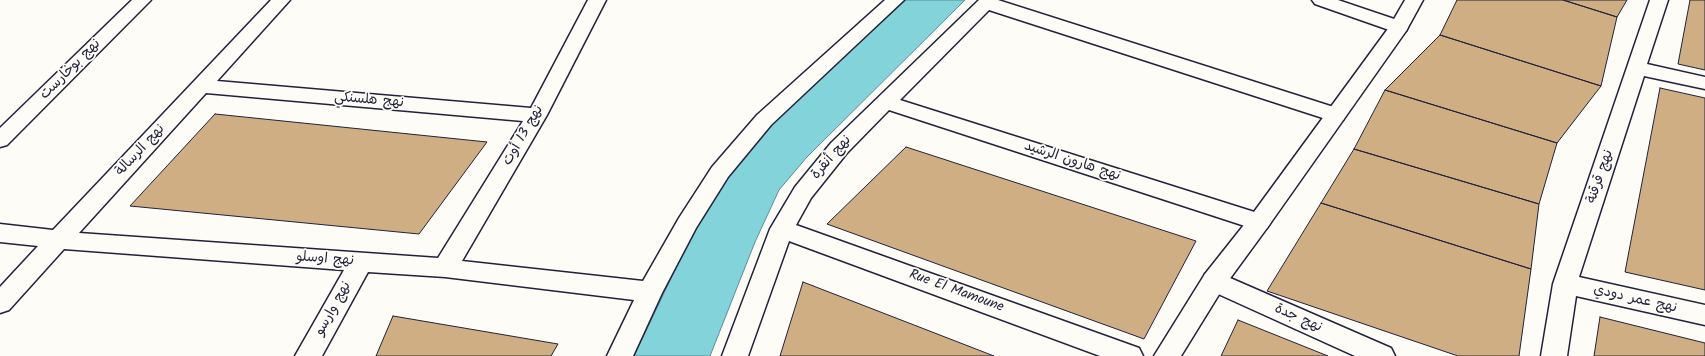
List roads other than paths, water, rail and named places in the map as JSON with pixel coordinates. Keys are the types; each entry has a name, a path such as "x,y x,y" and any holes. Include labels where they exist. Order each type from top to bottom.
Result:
{"street":[{"name":"نهج بوخارست","path":"0,140 142,0"},
{"name":"نهج الرسالة","path":"0,302 281,0"},
{"name":"نهج 13 أوت","path":"445,268 537,115 597,0"},
{"path":"620,356 650,292 688,224 720,172 764,120 895,0"},
{"path":"1321,0 1399,27"},
{"path":"1167,356 1214,281 1259,222 1399,27 1414,0"},
{"name":"نهج قرقنة","path":"1554,356 1565,284 1660,0"},
{"path":"988,1 1336,115"},
{"name":"نهج أنقرة","path":"735,356 782,229 803,193 839,148 988,1"},
{"path":"1637,68 1705,83"},
{"name":"نهج هلسنكي","path":"200,86 537,115"},
{"name":"نهج هارون الرشيد","path":"885,102 1259,222"},
{"name":"Rue El Mamoune","path":"782,229 1130,356"},
{"name":"نهج اوسلو","path":"0,233 59,240 445,268 650,292"},
{"name":"نهج وارسو","path":"308,356 361,262"},
{"name":"نهج جدة","path":"1214,281 1382,356"},
{"name":"نهج عمر دودي","path":"1565,284 1705,315"}],"water":[{"path":"906,0 965,0 807,157 779,190 755,242 710,356 634,356 693,232 718,187 751,142"}]}
